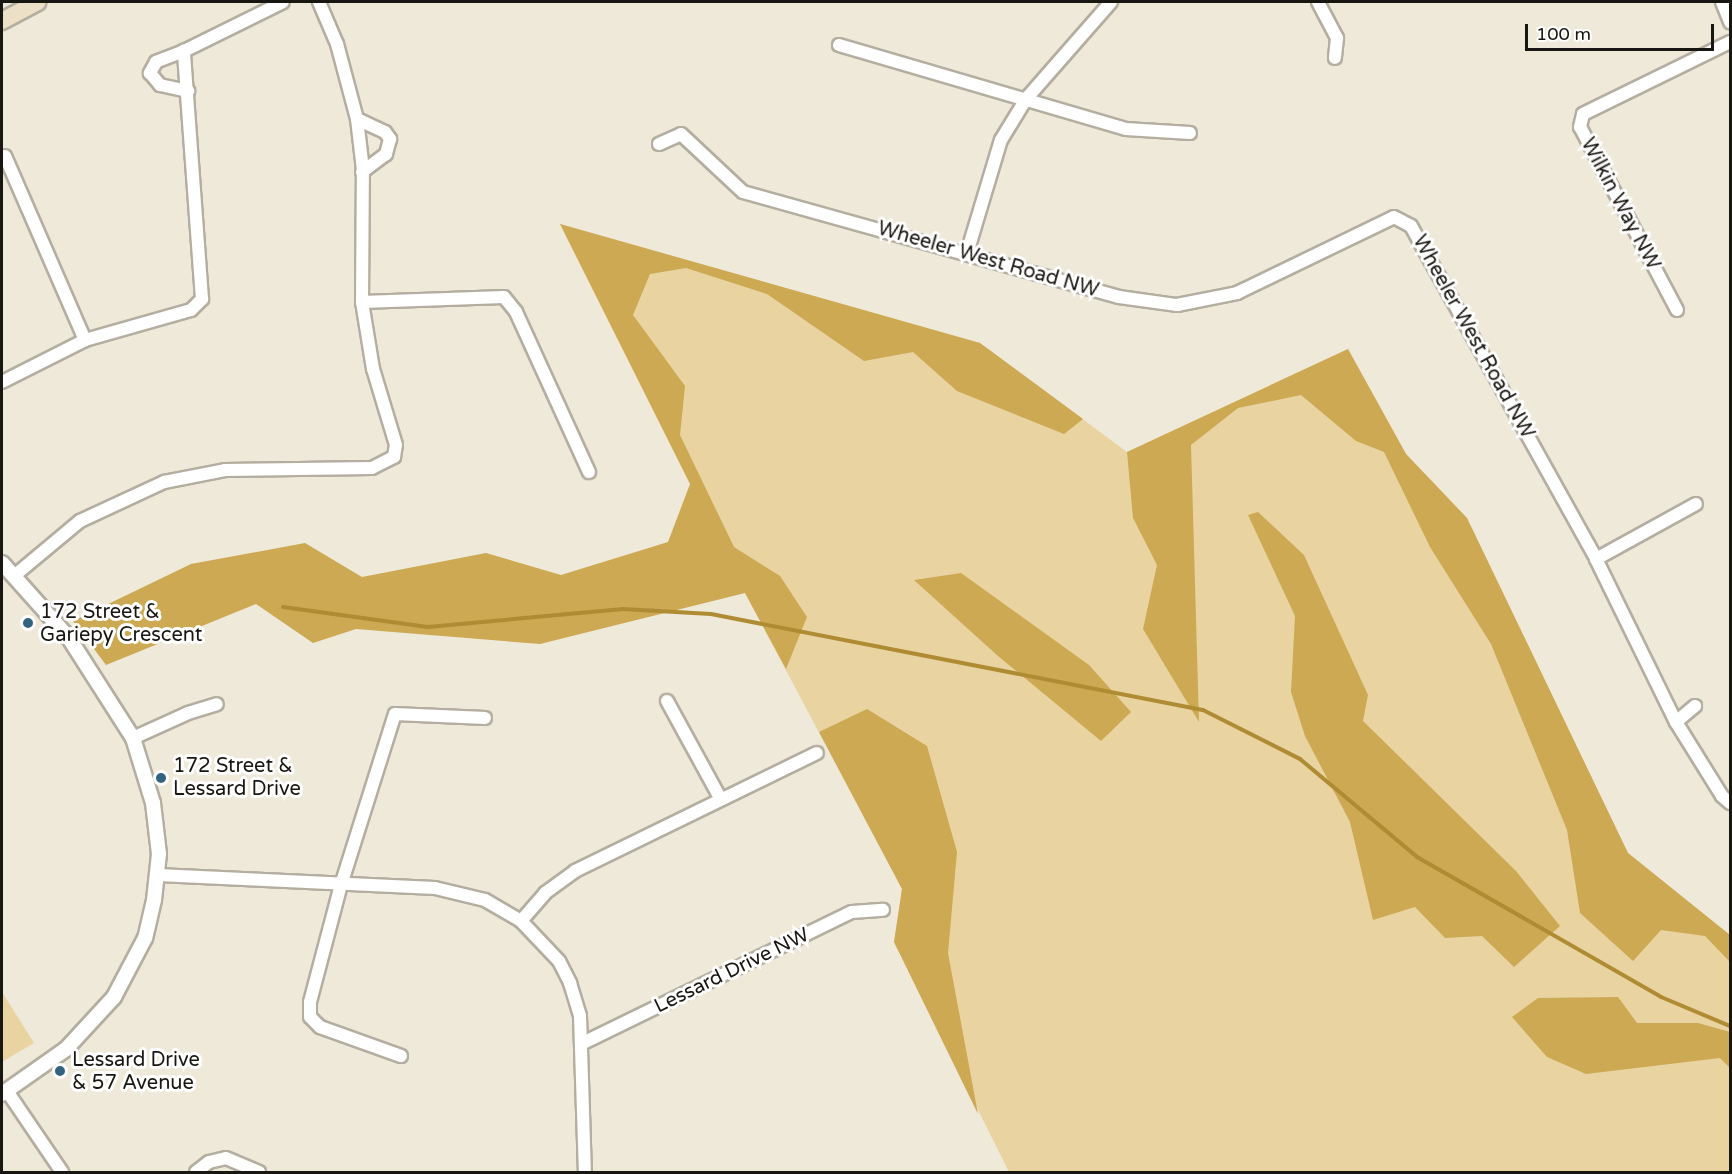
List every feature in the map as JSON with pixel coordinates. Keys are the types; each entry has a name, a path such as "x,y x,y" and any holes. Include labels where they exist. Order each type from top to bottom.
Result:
{"main road":[{"path":"2,21 37,2"}],"street":[{"path":"188,91 160,85 150,73 156,62 283,2"},
{"path":"14,576 80,521 164,482 225,470 363,469 388,463 394,457 396,445 373,369 362,302 362,172 357,119 341,54 319,2"},
{"path":"967,253 1001,140 1026,99 1111,2"},
{"path":"1318,2 1337,38 1335,58"},
{"path":"1722,2 1731,22"},
{"name":"Wilkin Way NW","path":"1677,310 1580,127 1583,114 1731,42"},
{"path":"839,45 1126,129 1190,133"},
{"path":"2,382 85,340 191,310 202,299 188,91 183,51"},
{"path":"357,119 385,132 390,139 386,154 362,172"},
{"name":"Wheeler West Road NW","path":"659,144 681,134 743,192 1119,297 1177,305 1237,293 1394,217 1411,226 1596,559 1676,722 1722,796 1731,803"},
{"path":"5,156 85,340"},
{"path":"362,302 504,297 516,312 589,472"},
{"path":"1596,559 1696,504"},
{"path":"2,563 81,655 133,738 157,821 158,875 145,938 131,970 94,1022 39,1070 4,1092 62,1173"},
{"path":"667,701 720,798"},
{"path":"133,738 188,713 217,704"},
{"path":"1676,722 1695,706"},
{"path":"401,1056 320,1027 308,1011 341,885 395,714 485,718"},
{"path":"521,921 545,894 575,871 720,798 817,753"},
{"path":"158,875 455,891 485,900 521,921 549,948 566,973 580,1016 584,1043 585,1173"},
{"name":"Lessard Drive NW","path":"584,1043 852,912 883,910"},
{"path":"196,1173 209,1162 225,1158 259,1173"}],"shaded area":[{"path":"560,224 980,343 1127,452 1348,349 1406,454 1467,518 1628,853 1730,935 1730,1172 1009,1172 894,942 902,889 745,593"},
{"path":"560,224 980,343 1083,419 1064,434 957,391 913,352 864,361 767,294 686,268 650,274 633,315 685,386 680,435 734,547 780,576 807,617 786,669 745,593 540,644 356,629 313,643 256,604 106,665 73,621 191,564 305,543 362,577 486,553 561,575 668,542 690,484"},
{"path":"1348,349 1406,454 1467,518 1628,853 1730,935 1730,962 1705,936 1661,930 1633,961 1580,913 1567,830 1491,644 1430,547 1384,452 1356,441 1301,395 1238,408 1191,445 1199,722 1143,629 1157,565 1133,518 1127,452"},
{"path":"1258,512 1304,555 1368,695 1363,721 1516,871 1560,926 1514,967 1482,936 1445,938 1415,907 1373,920 1350,822 1305,736 1291,692 1295,616 1248,515"},
{"path":"961,573 1089,665 1131,712 1101,741 998,656 914,580"},
{"path":"867,709 927,746 957,852 948,953 978,1114 894,942 902,889 819,732"},
{"path":"2,992 34,1043 2,1062"},
{"path":"1618,997 1637,1023 1698,1023 1730,1032 1730,1068 1720,1058 1586,1074 1547,1057 1512,1017 1538,998"}],"waterway":[{"path":"283,607 428,627 623,609 711,614 1203,710 1300,759 1417,857 1661,997 1730,1026"}],"place":[{"name":"172 Street & Gariepy Crescent","path":"28,623"},
{"name":"172 Street & Lessard Drive","path":"161,778"},
{"name":"Lessard Drive & 57 Avenue","path":"60,1071"}]}
